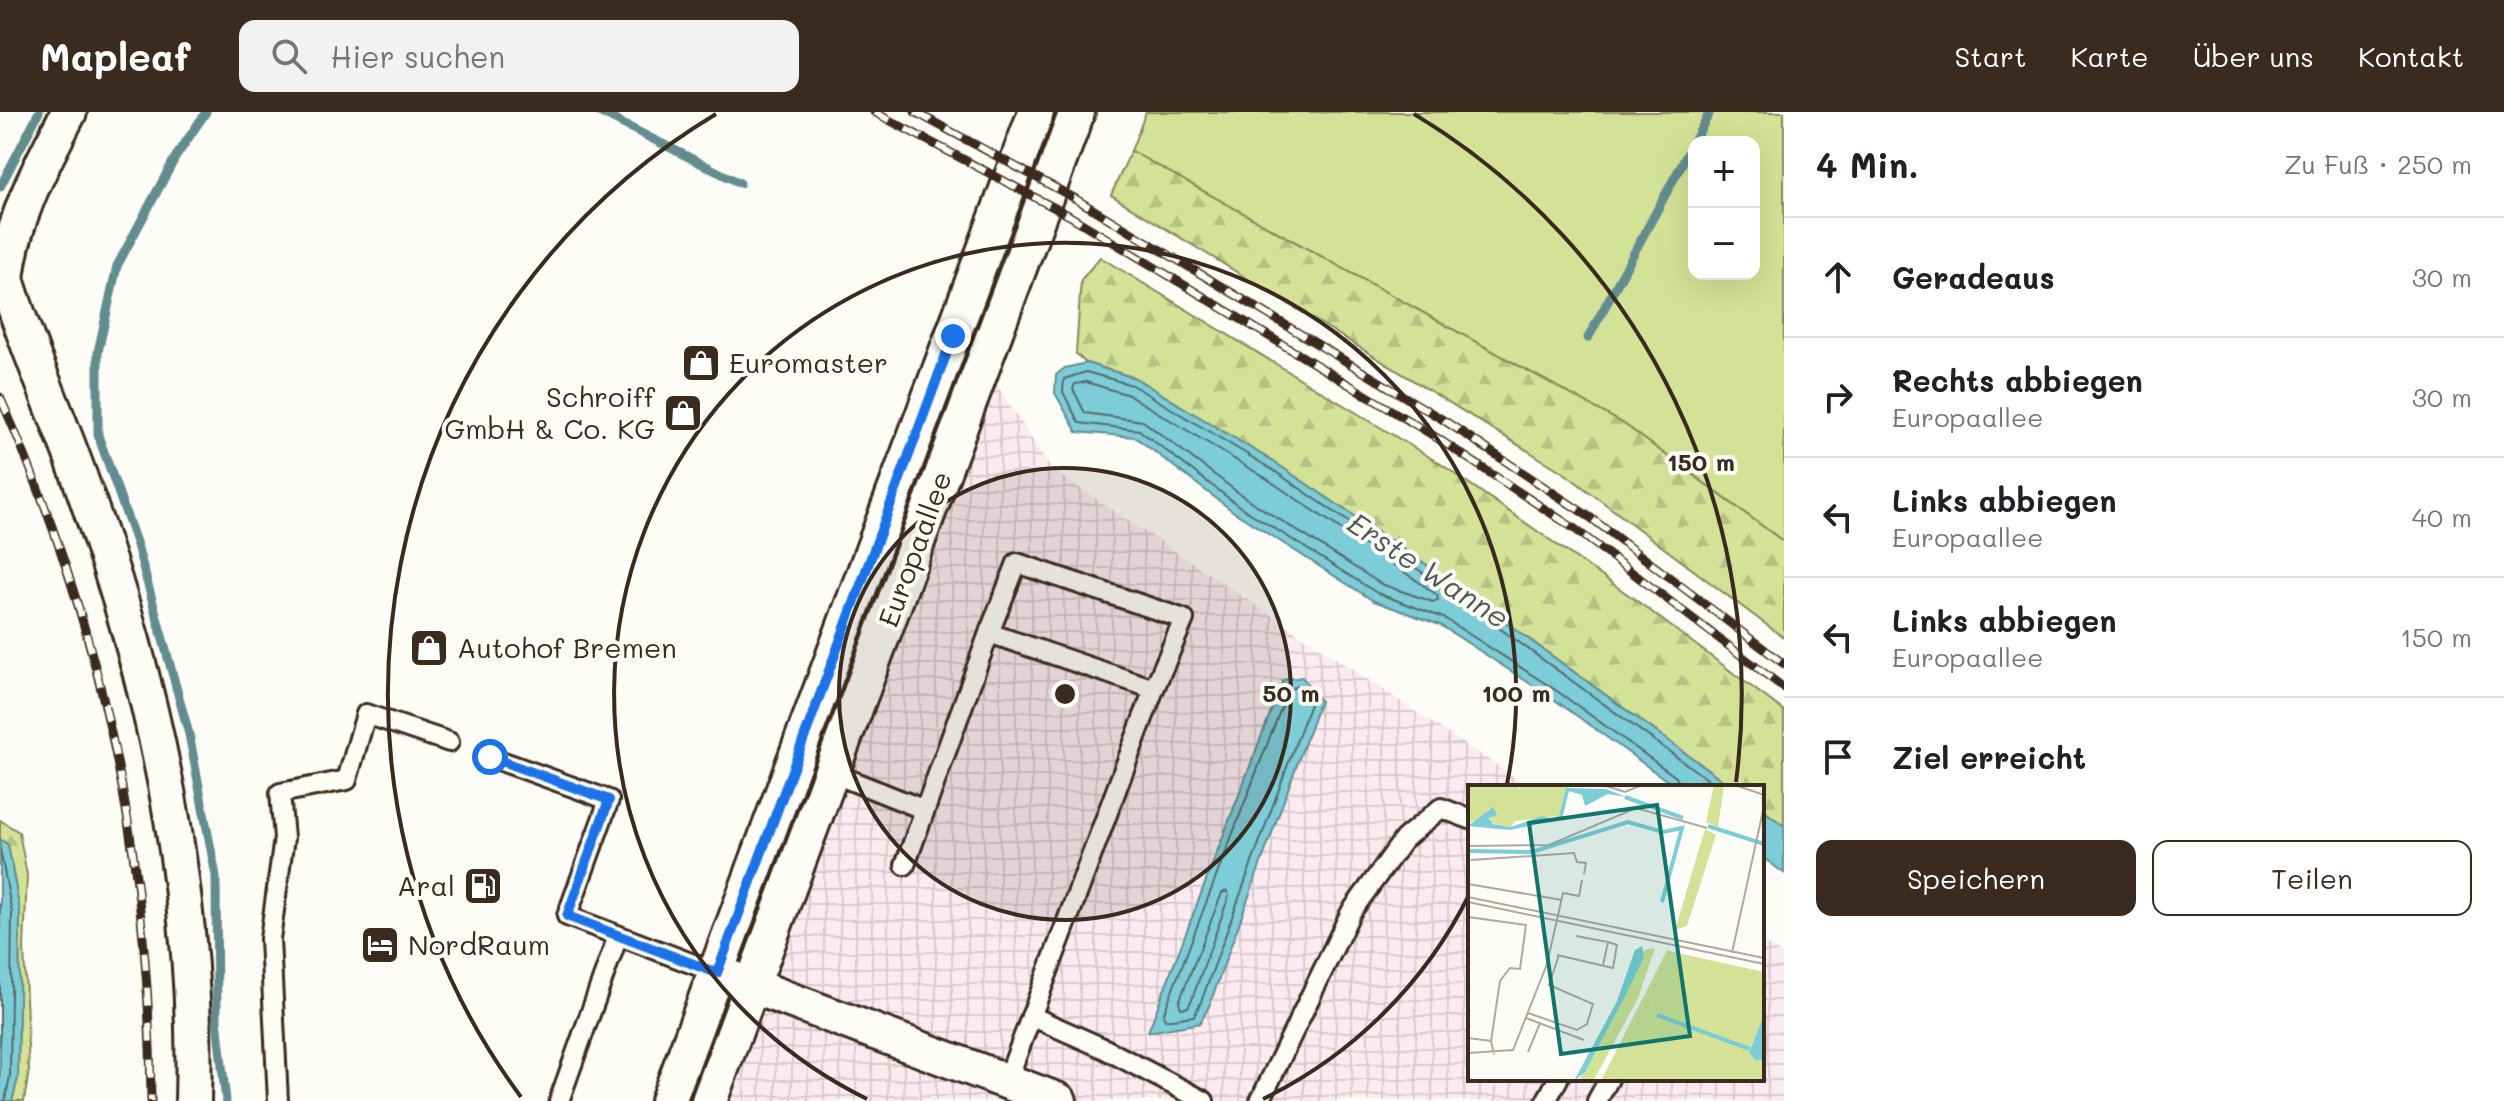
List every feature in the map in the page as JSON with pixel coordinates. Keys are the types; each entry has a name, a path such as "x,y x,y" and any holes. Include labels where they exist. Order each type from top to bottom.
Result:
{"street":[{"path":"69,112 35,176 9,246 6,279 120,596 162,763 191,969 193,1101"},
{"name":"Europaallee","path":"668,1101 1036,112"},
{"name":"Europaallee","path":"709,1101 1077,112"},
{"path":"717,973 1059,1101"}],"lane":[{"path":"905,865 1017,563 1184,619 1154,689 1007,1081"},
{"path":"989,633 1154,689"},
{"path":"278,1101 270,939 284,838 280,793 347,780 366,714 449,742"},
{"path":"490,757 609,800 567,916 717,973"},
{"path":"832,773 925,810"},
{"path":"1260,1101 1351,912 1404,839 1441,808 1468,818"},
{"path":"559,1101 618,936"},
{"path":"1031,1016 1103,1048 1204,1101"},
{"path":"1546,1101 1557,1081"},
{"path":"1597,1101 1608,1081"}],"shaded area":[{"path":"979,357 1051,469 1526,785 1468,785 1468,1081 1764,1081 1764,943 1784,956 1784,1101 701,1101"}],"green space":[{"path":"1146,112 1784,112 1784,542 1624,424 1131,151"},
{"path":"1131,151 1624,424 1784,542 1784,638 1564,473 1111,195"},
{"path":"1100,257 1444,466 1633,598 1784,711 1784,826 1764,811 1764,785 1729,785 1427,565 1277,464 1135,378 1086,363 1076,354 1081,280"},
{"path":"0,820 19,832 27,875 24,947 29,1072 24,1101 12,1101 18,1078 20,912 8,845 0,839"}],"water":[{"name":"Erste Wanne","path":"1086,363 1135,378 1277,464 1427,565 1729,785 1673,785 1552,698 1440,625 1374,601 1234,512 1135,437 1077,432 1055,393 1056,375 1065,368"},
{"path":"1302,677 1320,701 1209,1006 1200,1023 1148,1032 1283,680"},
{"path":"1764,811 1784,826 1784,873 1764,858"},
{"path":"0,839 8,845 20,912 18,1078 12,1101 0,1101"}],"waterway":[{"path":"0,187 39,112"},
{"path":"206,112 175,158 117,266 98,352 98,435 137,545 189,734 216,876 217,1020 226,1101"},
{"path":"599,112 740,183"},
{"path":"1588,338 1710,112"}],"railway":[{"path":"874,112 1070,216 1434,436 1575,529 1784,688"},
{"path":"915,112 1076,199 1445,421 1591,518 1784,664"},
{"path":"0,397 66,567 92,654 113,741 141,919 151,1101"}],"place":[{"name":"Euromaster","path":"701,363"},
{"name":"Schroiff GmbH & Co. KG","path":"683,413"},
{"name":"Autohof Bremen","path":"429,648"},
{"name":"Aral","path":"483,886"},
{"name":"NordRaum","path":"380,945"}],"route":[{"path":"490,757 609,800 567,916 717,973 953,336"}]}
